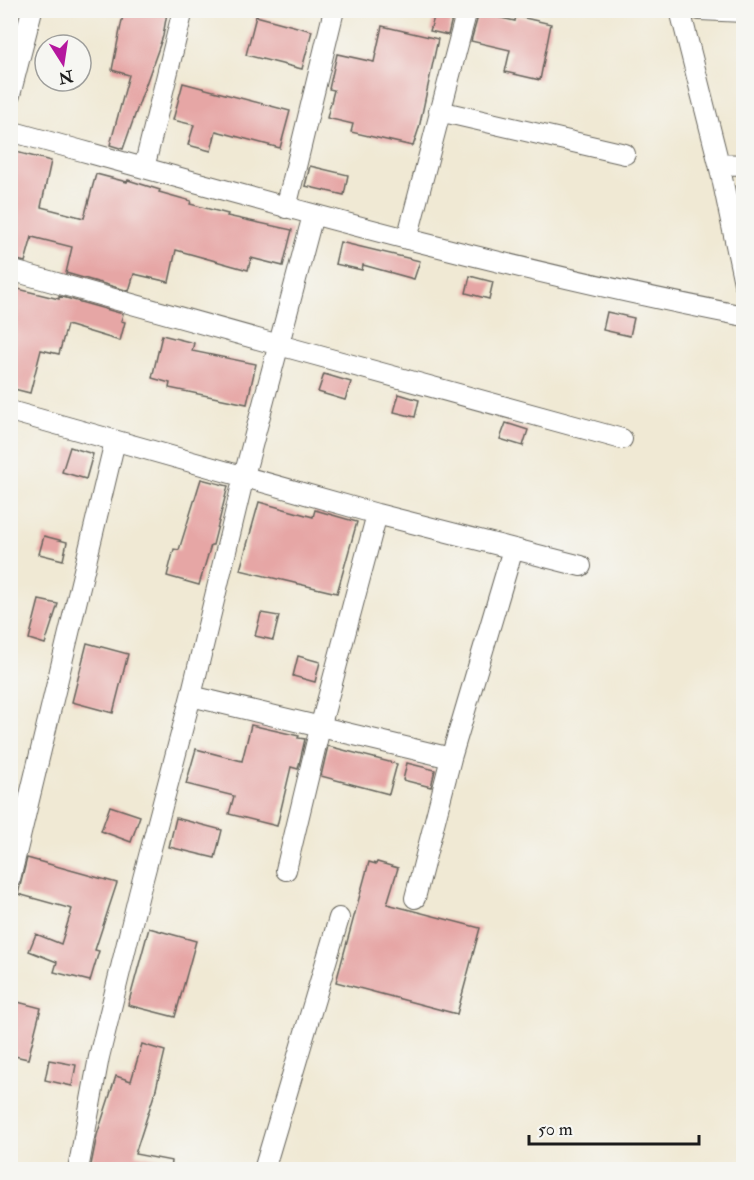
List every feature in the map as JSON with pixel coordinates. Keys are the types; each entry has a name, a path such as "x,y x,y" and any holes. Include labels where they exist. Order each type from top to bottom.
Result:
{"street":[{"path":"10,95 32,10"},
{"path":"144,168 183,10"},
{"path":"286,208 334,10"},
{"path":"407,239 466,10"},
{"path":"680,10 719,164 744,283"},
{"path":"700,10 744,12"},
{"path":"439,111 626,154"},
{"path":"10,131 286,208 407,239 659,300 744,316"},
{"path":"719,164 744,165"},
{"path":"78,1170 99,1057 139,894 191,696 244,476 313,215"},
{"path":"10,270 622,439"},
{"path":"10,411 377,514 581,566"},
{"path":"10,879 115,441"},
{"path":"286,870 320,728 377,514"},
{"path":"415,898 451,758 513,549"},
{"path":"191,696 451,758"},
{"path":"264,1170 339,918"}],"building":[{"path":"124,10 154,10 167,13 163,36 123,149 110,145 129,75 112,70"},
{"path":"436,10 454,10 448,35 430,31"},
{"path":"479,13 515,21 516,16 551,24 540,80 505,72 510,50 471,41"},
{"path":"256,16 312,31 302,69 246,55"},
{"path":"382,26 438,39 413,146 351,132 353,124 327,118 334,90 329,89 337,54 374,62"},
{"path":"183,83 290,111 280,148 216,131 211,151 188,145 194,125 173,120"},
{"path":"16,152 51,161 41,207 84,218 96,174 127,182 128,180 191,201 190,204 228,214 227,216 292,230 283,266 251,258 248,270 176,250 169,282 134,274 129,291 66,273 72,247 32,237 25,262 10,258 10,175"},
{"path":"310,166 348,175 344,195 305,186"},
{"path":"340,242 420,261 414,279 363,265 362,270 335,264"},
{"path":"470,276 493,282 489,299 466,293"},
{"path":"10,283 19,285 18,289 59,299 59,296 123,314 121,321 125,322 120,341 67,325 59,354 41,350 30,393 10,388"},
{"path":"607,312 634,318 630,336 603,330"},
{"path":"162,335 194,343 192,351 256,364 247,404 169,388 170,383 152,378"},
{"path":"324,374 351,382 345,400 318,392"},
{"path":"399,394 419,400 415,417 394,412"},
{"path":"506,423 528,430 523,446 500,439"},
{"path":"70,447 93,454 86,479 62,472"},
{"path":"201,479 228,486 213,545 211,545 199,585 167,576 174,549 179,550"},
{"path":"259,502 313,517 315,510 357,522 337,593 240,570"},
{"path":"44,536 67,542 63,560 39,554"},
{"path":"39,600 58,604 45,644 29,639"},
{"path":"261,613 279,616 273,640 255,636"},
{"path":"87,643 128,654 113,713 72,702"},
{"path":"298,656 320,662 315,682 293,676"},
{"path":"251,725 305,739 298,769 291,767 277,826 229,814 234,796 186,784 196,749 242,761"},
{"path":"328,746 397,764 389,794 321,776"},
{"path":"407,763 435,770 431,787 403,780"},
{"path":"110,806 140,816 131,842 101,831"},
{"path":"176,818 222,830 215,858 169,847"},
{"path":"27,858 117,883 95,950 99,951 90,981 54,972 57,962 29,951 36,934 61,944 72,909 18,894"},
{"path":"369,862 398,868 387,904 480,928 457,1014 336,982"},
{"path":"149,928 196,941 175,1017 128,1005"},
{"path":"10,1000 41,1008 28,1059 10,1055"},
{"path":"142,1044 165,1051 156,1089 135,1154 172,1161 171,1170 90,1170 97,1135 116,1076 131,1081"},
{"path":"49,1060 76,1065 72,1086 45,1080"}]}
